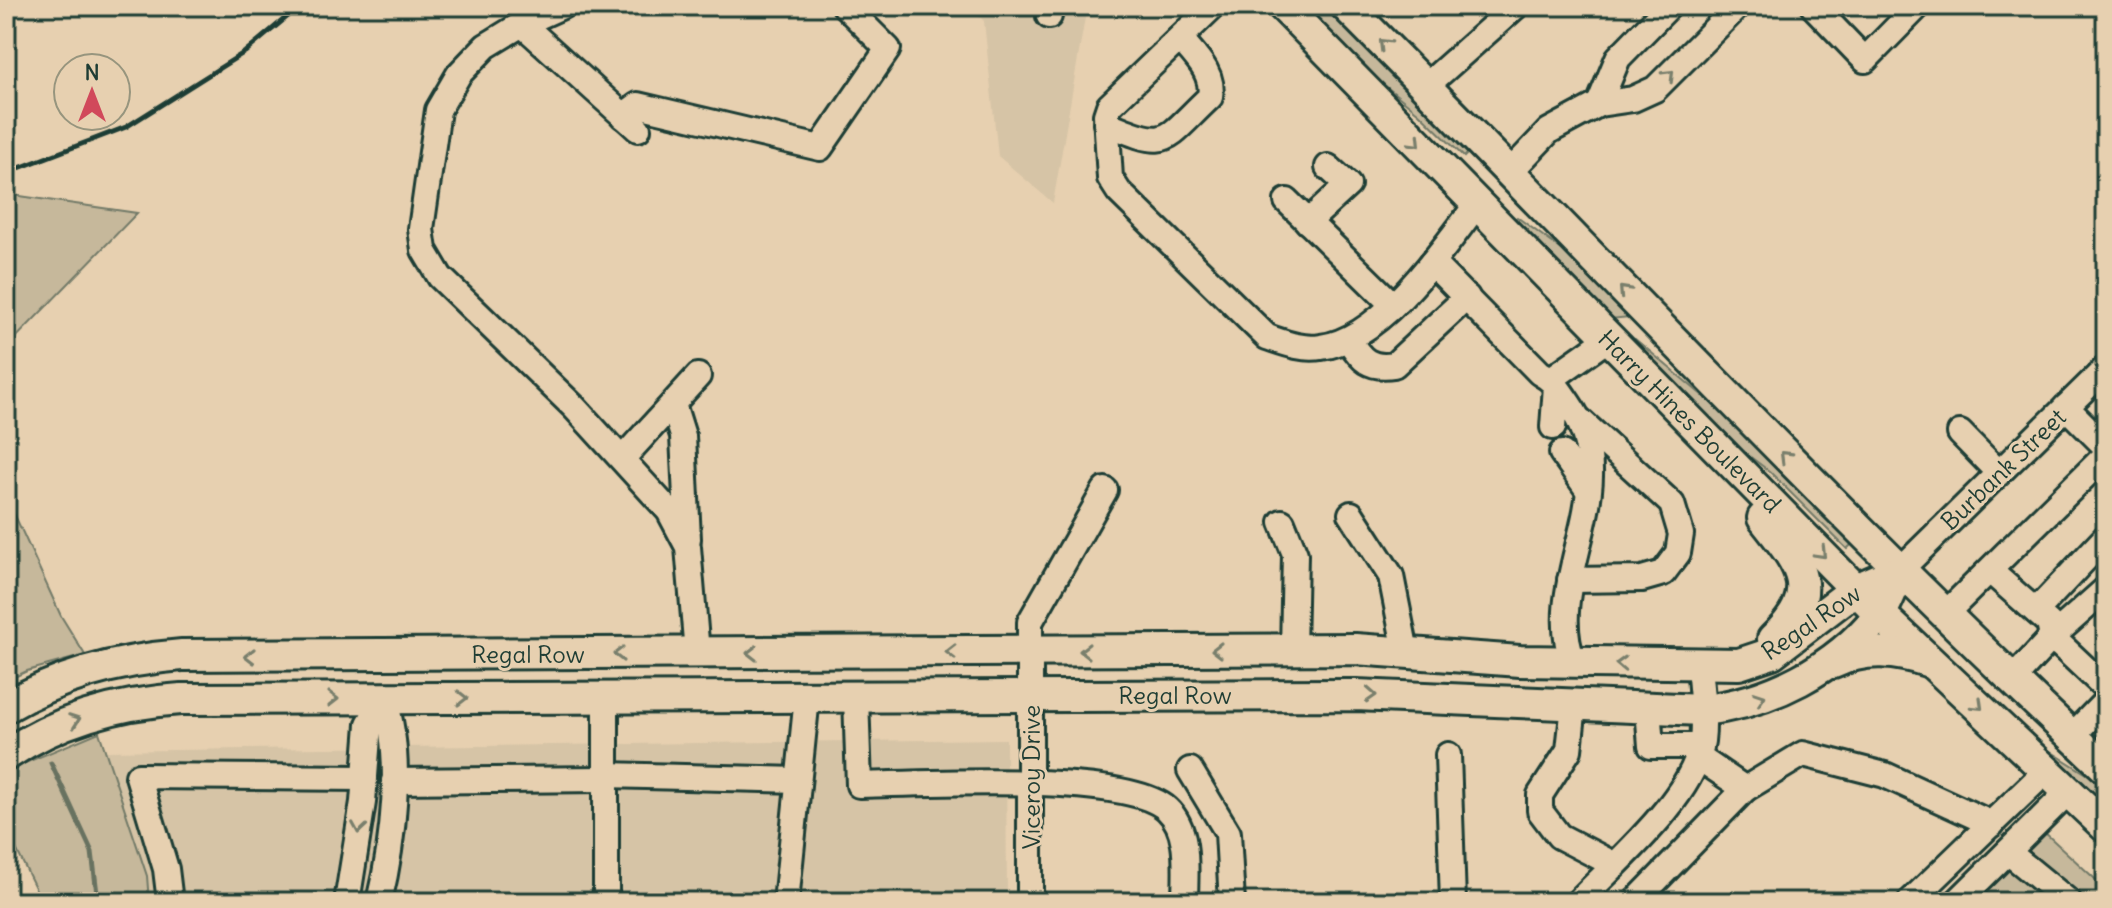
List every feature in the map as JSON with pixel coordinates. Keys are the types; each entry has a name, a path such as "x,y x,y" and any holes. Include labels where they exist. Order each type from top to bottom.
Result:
{"main road":[{"name":"Harry Hines Boulevard","path":"1283,6 1880,614 2106,827"},
{"name":"Harry Hines Boulevard","path":"1346,6 1511,171 1696,368 2012,680 2106,767"},
{"path":"1477,204 1511,171"},
{"path":"1609,338 1627,329 1642,332 1673,360 1696,368"},
{"path":"1721,452 1799,566 1802,577 1803,592 1797,613 1750,661"},
{"name":"Regal Row","path":"6,707 63,679 151,658 1293,650 1406,652 1699,666 1750,661 1772,653 1801,634 1856,589 1900,570"},
{"name":"Regal Row","path":"6,755 56,727 130,704 181,699 1293,695 1702,710 1766,698 1814,672 1880,614 1900,570"},
{"path":"1293,650 1293,695"},
{"path":"1814,672 1862,652 1891,652 1933,662"},
{"path":"697,653 698,697"},
{"path":"384,655 384,699"},
{"path":"1449,700 1472,689 1534,685 1552,680 1573,662"}],"street":[{"path":"562,6 522,24 486,46 468,64 438,110 421,229 424,250 440,277 623,458 669,511 688,547"},
{"path":"522,24 630,123 638,105 820,148 888,49 845,6"},
{"path":"1213,6 1109,106 1106,123 1110,178 1119,192 1267,337 1294,346 1322,347 1349,340 1392,304 1432,263 1477,204"},
{"path":"1426,86 1516,6"},
{"path":"1599,104 1618,58 1669,6"},
{"path":"1511,171 1549,131 1599,104 1633,99 1655,89 1738,6"},
{"path":"1813,6 1865,60 1918,6"},
{"path":"1106,123 1150,141 1165,140 1210,97 1212,89 1206,69 1180,38"},
{"path":"1308,222 1348,185 1328,167"},
{"path":"1287,201 1392,304"},
{"path":"1432,263 1540,373 1554,382 1580,419 1672,504 1681,534 1678,553 1663,573 1642,579 1570,580"},
{"path":"1349,340 1361,360 1379,368 1394,365 1467,297"},
{"path":"1554,382 1609,338"},
{"name":"Burbank Street","path":"1900,570 2106,368"},
{"path":"623,458 698,376"},
{"path":"1553,427 1554,382"},
{"path":"673,404 683,436 697,653"},
{"path":"1945,614 1990,571 2104,443 2066,407"},
{"path":"1573,662 1563,629 1570,580 1586,527 1586,441 1580,419"},
{"path":"1960,433 1999,473"},
{"path":"1562,453 1588,490"},
{"name":"Viceroy Drive","path":"1030,902 1030,622 1105,490"},
{"path":"1351,514 1391,576 1406,652"},
{"path":"1282,522 1295,554 1293,650"},
{"path":"2036,611 2106,537"},
{"path":"1990,571 2049,623 2052,637 2106,688"},
{"path":"2012,680 2052,637 2106,589"},
{"path":"1578,902 1666,808 1699,752 1702,710 1699,666"},
{"path":"786,902 807,697"},
{"path":"856,697 859,785 1032,782 1144,795 1168,809 1184,836 1185,902"},
{"path":"606,698 606,902"},
{"path":"347,902 365,778 369,724 384,699"},
{"path":"379,902 394,781 393,726 384,699"},
{"path":"2072,736 2106,701"},
{"path":"1574,705 1569,750 1540,795 1540,811 1559,836 1613,864"},
{"path":"1648,708 1651,746 1699,752 1745,789"},
{"path":"1635,902 1745,789 1803,754 1885,775 1992,824"},
{"path":"1448,755 1453,902"},
{"path":"1190,770 1228,833 1232,902"},
{"path":"1910,902 2046,771"},
{"path":"170,902 166,869 138,776 365,778"},
{"path":"394,781 606,777 798,780"},
{"path":"1957,902 2068,792"},
{"path":"2008,852 2069,902"}],"shaded area":[{"path":"969,6 1087,6 1053,203 998,156 984,21"},
{"path":"1303,6 1325,6 1469,152 1464,157 1419,113 1368,72"},
{"path":"6,194 137,213 6,348"},
{"path":"1517,217 1573,258 1630,317 1610,319 1513,221"},
{"path":"1635,339 1728,417 1854,542 1847,549 1769,471 1724,437 1631,343"},
{"path":"6,496 61,616 85,655 27,671 6,681"},
{"path":"99,732 147,876 149,902 42,902 6,828 6,776 20,765"},
{"path":"1006,739 1007,902 149,902 147,876 104,751"},
{"path":"2042,746 2106,786 2106,814"},
{"path":"2030,819 2106,889 2106,902 1942,902"}],"waterway":[{"path":"6,646 15,682"},
{"path":"51,763 92,852 98,902"}],"railway":[{"path":"6,173 126,127 245,52 300,6"}]}
